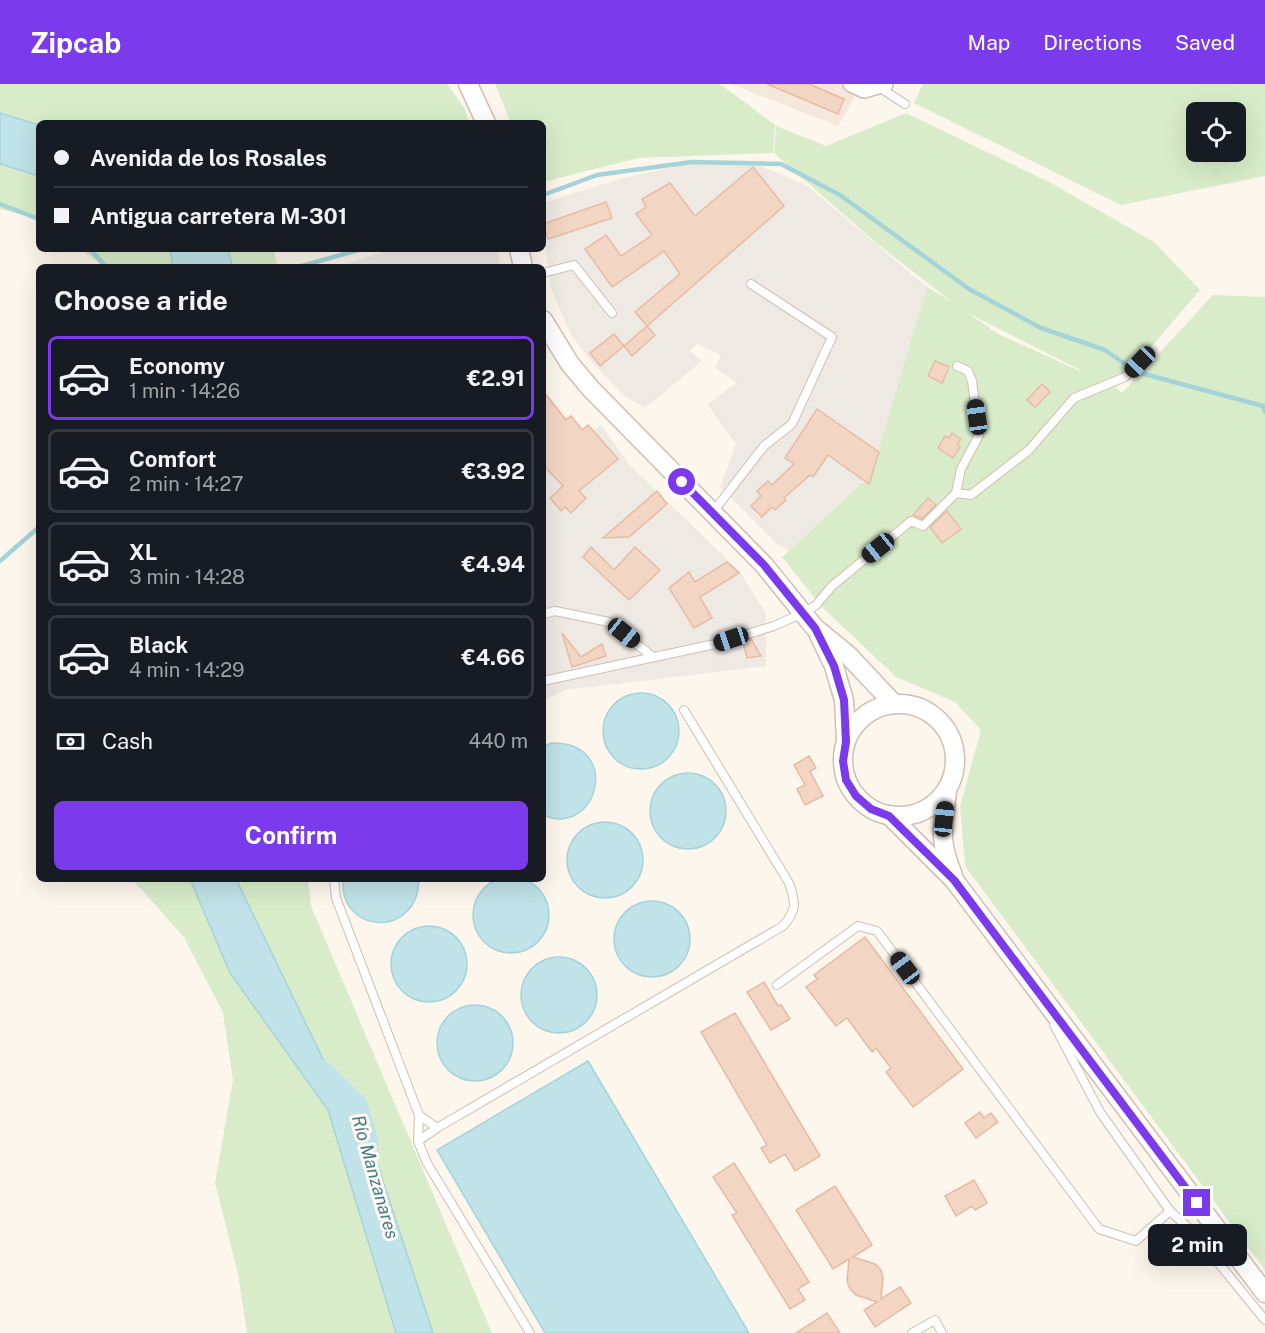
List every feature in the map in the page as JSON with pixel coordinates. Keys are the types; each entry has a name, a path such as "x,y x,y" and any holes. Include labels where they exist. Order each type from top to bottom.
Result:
{"street":[{"path":"468,84 485,120"},
{"path":"857,87 882,85"},
{"path":"546,326 570,364 591,389 764,565 815,628 848,655 894,704"},
{"path":"815,628 834,666 844,700 846,742 843,761 846,780 856,796 871,809 889,816 906,816 922,812 936,803 947,790 954,774 956,756 952,739 942,723 928,712 912,705 894,704 878,708 864,716 853,728 846,742"},
{"path":"947,790 942,837 943,852 954,880"},
{"path":"889,816 954,880 1265,1293"}],"lane":[{"path":"882,85 906,104"},
{"path":"546,272 574,265 612,313"},
{"path":"712,513 764,446 792,424 831,337 751,284"},
{"path":"956,493 971,495 1029,450 1074,398 1125,377 1140,362"},
{"path":"546,680 715,644 774,626 803,614 816,605 832,586 911,521 922,526 956,493 961,469 979,435 972,381 968,371 957,366"},
{"path":"546,613 555,611 609,622 653,657"},
{"path":"418,1141 436,1128 783,926 792,915 794,899 789,883 684,710"},
{"path":"334,882 336,898 419,1115 418,1141 427,1163 530,1333"},
{"path":"777,985 858,926 877,931 1099,1229 1136,1241 1170,1211"},
{"path":"1032,984 1100,1112 1170,1211 1194,1233 1265,1320"},
{"path":"419,1115 436,1128"},
{"path":"912,1333 935,1320 942,1333"}],"shaded area":[{"path":"731,84 862,84 838,126"},
{"path":"686,164 756,164 806,185 927,287 870,485 862,483 789,550 778,545 720,487 736,444 707,404 737,383 715,367 721,355 698,344 690,351 702,361 645,408 626,397 596,367 571,335 551,288 546,252 546,202 620,179"},
{"path":"382,252 498,252 500,264 347,264"},
{"path":"546,393 566,418 571,414 583,428 588,425 594,430 601,425 629,464 740,572 766,614 766,666 565,690 546,700"}],"green space":[{"path":"0,84 447,84 465,109 468,120 36,120 36,218 0,209"},
{"path":"495,84 720,84 775,125 773,153 638,158 546,181 546,120 510,120"},
{"path":"923,84 1265,84 1265,176 1121,205 914,103"},
{"path":"906,113 1049,182 1154,242 1200,290 1116,388 1122,393 1213,295 1265,297 1265,1270 965,866 960,806 981,730 955,702 896,677 823,608 782,557 862,483 869,483 927,287 952,302 875,242 774,153 776,126 826,146","holes":["968,313 1080,370 998,334"]},
{"path":"84,252 274,252 276,264 101,264"},
{"path":"135,882 308,882 311,906 492,1333 247,1333 238,1274 215,1183 233,1080 223,1013 184,937"}],"water":[{"path":"0,113 36,124 36,175 0,164"},
{"path":"171,252 228,252 232,264 172,264"},
{"path":"641,693 656,696 668,704 676,716 679,731 676,746 668,758 656,766 641,769 626,766 614,758 606,746 603,731 606,716 614,704 626,696"},
{"path":"552,743 574,747 588,757 595,772 595,788 589,803 578,814 562,819 546,816 546,745"},
{"path":"688,773 703,776 715,784 723,796 726,811 723,826 715,838 703,846 688,849 673,846 661,838 653,826 650,811 653,796 661,784 673,776"},
{"path":"605,822 620,825 632,833 640,845 643,860 640,875 632,887 620,895 605,898 590,895 578,887 570,875 567,860 570,845 578,833 590,825"},
{"path":"191,882 237,882 336,1086 362,1117 433,1333 396,1333 328,1110 230,973"},
{"path":"343,882 418,882 415,899 406,912 393,920 379,922 365,919 353,911 345,898"},
{"path":"492,882 530,882 543,894 548,908 548,922 543,936 532,947 511,953 496,950 484,942 476,930 473,915 479,894"},
{"path":"652,901 667,904 679,912 687,924 690,939 687,954 679,966 667,974 652,977 637,974 625,966 617,954 614,939 617,924 625,912 637,904"},
{"path":"429,926 444,929 456,937 464,949 467,964 464,979 456,991 444,999 429,1002 414,999 402,991 394,979 391,964 394,949 402,937 414,929"},
{"path":"559,957 574,960 586,968 594,980 597,995 594,1010 586,1022 574,1030 559,1033 544,1030 532,1022 524,1010 521,995 524,980 532,968 544,960"},
{"path":"475,1005 490,1008 502,1016 510,1028 513,1043 510,1058 502,1070 490,1078 475,1081 460,1078 448,1070 440,1058 437,1043 440,1028 448,1016 460,1008"},
{"path":"588,1061 749,1333 545,1333 437,1150"}],"building":[{"path":"767,84 809,84 844,99 838,114"},
{"path":"753,167 784,206 647,326 635,312 680,274 664,251 612,287 585,249 606,235 621,256 652,235 636,214 646,207 642,199 670,183 695,216"},
{"path":"606,202 612,218 548,239 546,223"},
{"path":"647,326 655,335 632,356 624,346"},
{"path":"614,334 624,346 600,366 590,353"},
{"path":"935,361 949,367 942,383 928,376"},
{"path":"1042,384 1050,392 1035,407 1027,400"},
{"path":"546,395 566,420 571,416 582,430 588,425 618,459 579,491 586,498 571,513 565,507 561,511 550,498 563,486 546,468"},
{"path":"817,409 879,452 869,484 828,455 813,477 810,475 784,498 786,500 775,510 772,507 762,517 751,506 761,496 757,491 768,481 772,485 794,464 785,458"},
{"path":"952,433 961,439 957,445 960,447 953,458 938,448 945,436 949,438"},
{"path":"657,491 667,504 629,537 603,538"},
{"path":"928,498 936,505 922,519 913,515"},
{"path":"947,511 961,529 942,543 930,527"},
{"path":"591,547 614,570 635,547 660,570 629,600 583,557"},
{"path":"727,562 739,573 700,597 712,618 694,628 669,588 689,572 695,582"},
{"path":"562,633 581,657 602,644 606,656 572,667"},
{"path":"751,639 761,656 747,658 743,642"},
{"path":"809,756 816,768 810,771 823,796 805,805 797,789 805,785 794,765"},
{"path":"865,937 963,1069 913,1107 886,1072 891,1068 876,1048 872,1052 847,1018 836,1026 806,987 817,979 814,975"},
{"path":"764,982 778,1006 781,1005 790,1019 771,1030 747,992"},
{"path":"735,1013 820,1156 795,1171 785,1154 770,1163 761,1148 767,1145 701,1032"},
{"path":"980,1112 984,1118 991,1113 998,1122 976,1138 965,1123"},
{"path":"734,1163 809,1282 798,1289 805,1300 790,1309 732,1215 737,1213 713,1177"},
{"path":"974,1180 987,1203 975,1210 972,1206 956,1216 945,1196"},
{"path":"835,1186 872,1245 853,1257 875,1264 881,1270 883,1277 881,1299 900,1287 911,1303 875,1327 864,1310 877,1302 856,1295 850,1289 847,1282 849,1259 833,1269 796,1210"},
{"path":"827,1313 840,1333 796,1333"}],"waterway":[{"path":"546,194 597,175 692,162 781,164 840,195 969,289 1041,328 1105,350 1137,372 1263,406 1265,412"},
{"path":"0,204 36,218"},
{"path":"93,252 103,264"},
{"path":"309,264 351,252"},
{"path":"0,561 36,530"},
{"name":"Río Manzanares","path":"321,1073 355,1107 366,1144"}],"route":[{"path":"682,482 764,565 815,628 834,666 844,700 846,742 843,761 846,780 856,796 871,809 889,816 954,880 1197,1203"}]}
